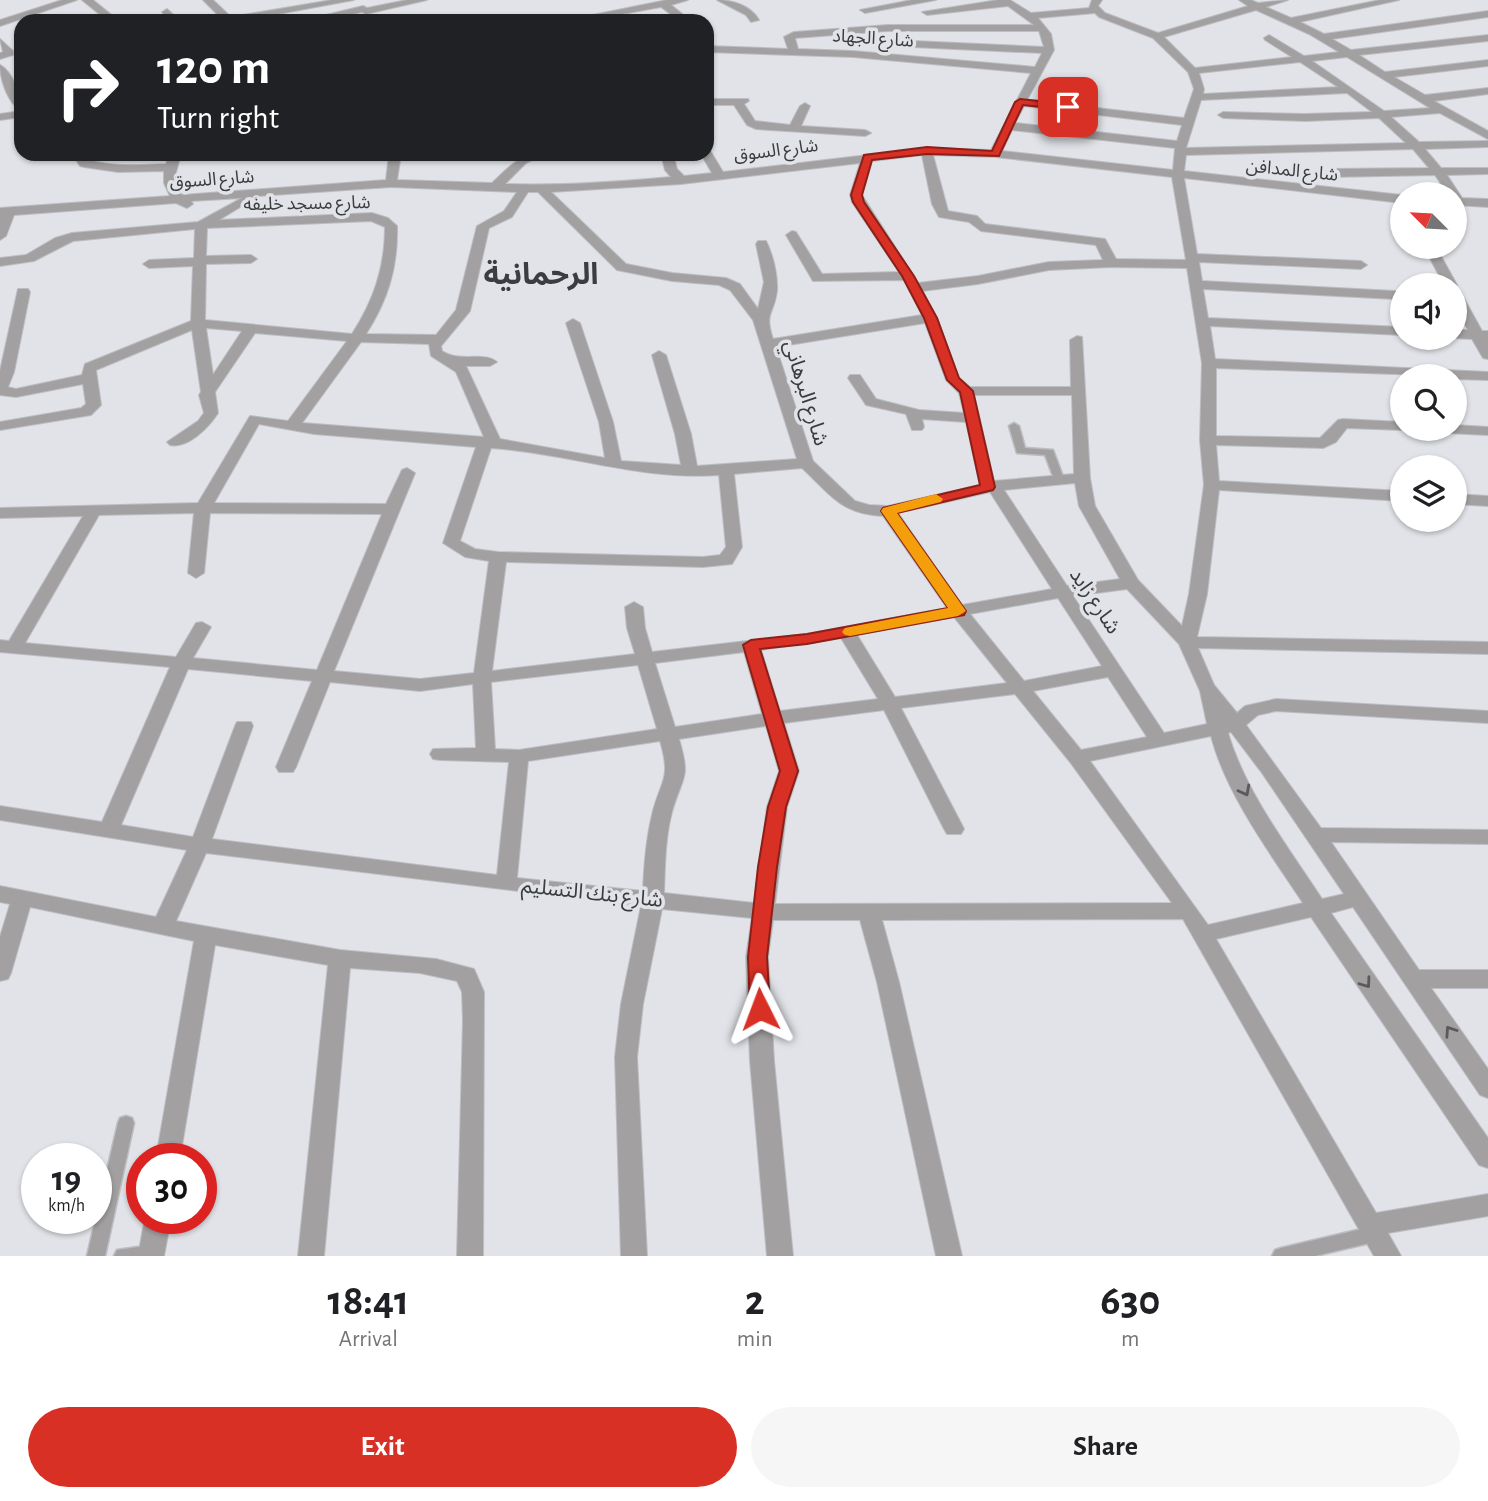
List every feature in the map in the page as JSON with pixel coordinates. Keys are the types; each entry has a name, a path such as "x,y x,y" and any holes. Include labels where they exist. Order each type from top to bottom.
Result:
{"street":[{"path":"28,14 72,0"},
{"path":"87,0 105,14"},
{"path":"208,0 223,14"},
{"path":"270,14 350,0 370,14"},
{"path":"344,14 422,0"},
{"path":"607,14 683,0"},
{"path":"722,0 750,13 754,20"},
{"path":"865,10 931,0"},
{"path":"1244,0 1323,37 1420,99 1488,136"},
{"path":"1157,36 1197,27 1255,6 1283,0"},
{"path":"1292,21 1394,0"},
{"path":"927,12 1006,1 1041,28 1050,43 1049,50 995,154"},
{"path":"663,4 677,14"},
{"path":"1028,16 1096,5 1113,20 1157,36 1193,71 1199,86 1198,97 1187,122 1180,149 1178,176 1209,363 1208,440 1212,485 1198,594 1187,642"},
{"path":"1323,37 1488,14"},
{"path":"793,52 789,37 806,34 888,28 1041,28"},
{"path":"730,37 731,51"},
{"path":"1269,38 1350,90 1383,116 1417,144 1446,182"},
{"path":"1193,71 1488,38"},
{"path":"0,42 9,53 0,56"},
{"path":"853,54 858,42"},
{"path":"891,43 1049,50"},
{"name":"شارع الجهاد","path":"714,50 853,54 1037,70"},
{"path":"1382,75 1488,63"},
{"path":"0,68 14,94"},
{"path":"1198,97 1350,90"},
{"path":"1420,99 1488,91"},
{"path":"714,102 741,101 753,125 865,133 875,125"},
{"path":"1020,102 1187,122"},
{"path":"794,129 806,106"},
{"path":"1223,115 1279,118 1383,116 1440,110"},
{"path":"1468,124 1488,122"},
{"path":"1009,126 1180,149 1488,144"},
{"name":"شارع زايد","path":"865,133 866,157 856,195 858,202 911,282 930,318 954,380 966,391 991,487 1159,741"},
{"path":"927,150 939,209 944,214 973,219 981,227 1101,242 1111,263"},
{"name":"شارع السوق","path":"5,212 391,183 541,189 594,188 719,176 927,150 995,154 1178,176"},
{"path":"82,161 84,164 118,169 169,167"},
{"path":"172,161 169,167 172,190 178,200 218,217"},
{"path":"391,183 394,161"},
{"path":"496,186 522,161"},
{"path":"669,161 671,170 681,180"},
{"path":"710,161 719,176"},
{"path":"1330,173 1488,171"},
{"name":"شارع المدافن","path":"1178,176 1390,198"},
{"path":"525,188 508,214 483,226 463,311 434,346 436,353 462,370 490,442 451,543 471,553 498,557 703,562 726,560 734,547 726,470"},
{"name":"شارع البرهاني","path":"541,189 622,267 671,277 721,281 735,287 760,320 806,463 849,504 867,510 888,511"},
{"path":"175,442 204,424 211,413 206,395 198,323 201,225 255,195"},
{"path":"1467,202 1488,203"},
{"path":"0,236 5,212"},
{"name":"شارع مسجد خليفه","path":"0,262 29,258 67,238 201,225 357,217 384,220 391,226 390,262 377,302 355,338 292,426"},
{"path":"792,235 818,278 911,282 978,280 1049,266 1191,261 1362,265"},
{"path":"760,320 770,300 773,285 762,244"},
{"path":"149,264 251,259"},
{"path":"1195,285 1390,295"},
{"path":"23,292 7,372 0,388 16,393 88,374 96,363 198,323 355,338 407,341 439,339"},
{"path":"1467,312 1482,335 1488,355"},
{"path":"769,344 930,318"},
{"path":"1201,322 1390,330"},
{"path":"573,323 606,422 614,464"},
{"path":"206,395 251,328"},
{"path":"1077,340 1082,478 1087,506 1131,583 1187,642 1226,727 1269,768 1356,899 1488,1088"},
{"path":"659,355 683,434 690,470"},
{"path":"451,362 491,362"},
{"path":"1209,363 1488,376"},
{"path":"0,426 78,414 94,405 88,374"},
{"path":"855,378 869,401 910,410 915,421 972,418"},
{"path":"966,391 1077,391"},
{"path":"196,573 203,508 255,419 292,426 490,442 564,452 614,464 726,470 806,463"},
{"path":"1208,440 1324,443 1331,439 1343,423 1390,425"},
{"path":"1467,430 1488,431"},
{"path":"286,766 408,473"},
{"path":"1082,478 991,487 888,511 958,611 1077,757 1189,911 1388,1256"},
{"path":"1212,485 1390,495"},
{"path":"1467,500 1488,501"},
{"path":"0,513 203,508 393,509"},
{"path":"94,510 7,646 323,678 420,685 647,659 846,632 1061,592 1131,583"},
{"path":"486,757 482,678 498,557"},
{"path":"634,607 636,628 677,771 662,812 655,856 653,900 632,1004 626,1057 634,1256"},
{"path":"109,830 181,664 202,627"},
{"path":"846,632 890,704 954,829"},
{"path":"1187,642 1488,648"},
{"path":"751,645 789,771 777,807 758,970 762,1061 780,1256"},
{"path":"440,754 519,756 774,718 1021,687 1114,670"},
{"path":"1077,757 1226,727 1252,710 1276,705 1488,717"},
{"path":"162,928 200,845 244,726"},
{"path":"1226,727 1225,754 1263,825 1356,969 1441,1086 1488,1158"},
{"path":"506,884 519,756"},
{"name":"شارع بنك التسليم","path":"0,813 200,845 506,884 764,912 1189,911"},
{"path":"1313,835 1488,837"},
{"path":"0,894 22,900 49,902 162,928 340,958 466,975 471,982 474,1020 470,1256"},
{"path":"1202,934 1356,899"},
{"path":"0,973 22,900"},
{"path":"869,912 891,995 949,1256"},
{"path":"171,1143 206,935"},
{"path":"311,1256 340,958"},
{"path":"1414,979 1488,979"},
{"path":"1372,1230 1488,1205"},
{"path":"152,1254 155,1234"}],"lane":[{"path":"1014,426 1021,451 1049,452 1059,479"},
{"path":"96,1256 125,1123"},
{"path":"1281,1256 1372,1230"},
{"path":"123,1256 152,1254"}],"slow traffic":[{"path":"850,632 958,611 888,511 936,499"}],"district":[{"name":"الرحمانية","path":"541,275"}],"route":[{"path":"760,1009 757,957 777,807 789,771 751,645 807,639 958,611 888,511 988,487 966,391 955,382 930,318 908,276 858,202 856,195 867,157 927,150 995,154 1020,102 1068,107"}]}
